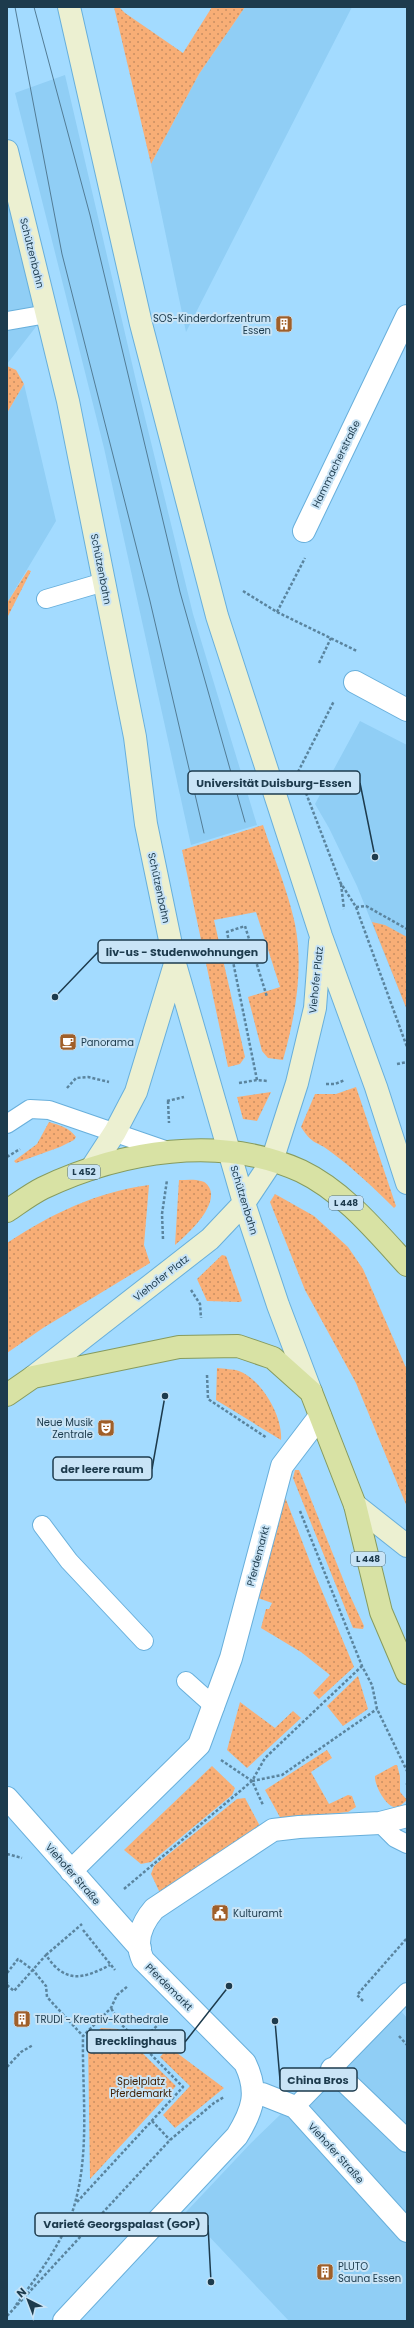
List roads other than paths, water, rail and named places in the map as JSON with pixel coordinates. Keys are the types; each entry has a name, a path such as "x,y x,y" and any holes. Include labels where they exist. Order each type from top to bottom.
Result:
{"main road":[{"path":"69,7 141,324 217,616 321,936 376,1087 407,1183"},
{"name":"Schützenbahn","path":"7,151 68,401 135,737 146,824 175,964 244,1203 278,1305 355,1505 381,1612 407,1673"},
{"name":"Viehofer Platz","path":"7,1395 34,1377 210,1239 244,1203 272,1161 297,1083 315,1008 321,936"},
{"name":"L 448","path":"91,1169 115,1132 136,1092 175,964"},
{"name":"L 452","path":"7,1211 42,1189 91,1169 168,1151 228,1151"},
{"name":"L 448","path":"228,1151 272,1161 301,1171 325,1186 364,1219 407,1265"},
{"name":"Viehofer Platz","path":"34,1377 179,1347 238,1346 273,1358 311,1392"},
{"path":"355,1505 407,1546"}],"street":[{"name":"Hammacherstraße","path":"304,530 407,316"},
{"path":"355,682 407,710"},
{"name":"Pferdemarkt","path":"71,1871 199,1745 215,1707 231,1658 282,1466 320,1416"},
{"name":"Viehofer Straße","path":"7,1798 140,1948"},
{"path":"140,1948 139,1938 142,1928 154,1909 273,1830 299,1827 380,1823 407,1816"},
{"name":"Pferdemarkt","path":"64,2321 237,2136 248,2118 254,2094 253,2079 245,2063 149,1966 140,1955 140,1948"},
{"path":"332,2068 407,2141"},
{"name":"Viehofer Straße","path":"254,2094 262,2094 295,2106 407,2231"}],"lane":[{"path":"7,321 47,314"},
{"path":"46,599 104,582"},
{"path":"7,1124 30,1109 49,1110 168,1151"},
{"path":"42,1526 69,1562 118,1612 144,1642"},
{"path":"186,1681 215,1707"},
{"path":"380,1823 395,1838 407,1844"},
{"path":"295,2106 401,1998"}],"tram line":[{"path":"15,7 62,254 150,601 204,833"},
{"path":"34,7 90,215 180,592 245,822"}],"place":[{"name":"SOS-Kinderdorfzentrum Essen","path":"284,324"},
{"name":"Universität Duisburg-Essen","path":"375,857"},
{"name":"liv-us - Studenwohnungen","path":"55,997"},
{"name":"Panorama","path":"68,1042"},
{"name":"der leere raum","path":"165,1396"},
{"name":"Neue Musik Zentrale","path":"106,1428"},
{"name":"Kulturamt","path":"220,1913"},
{"name":"Brecklinghaus","path":"229,1986"},
{"name":"TRUDI - Kreativ-Kathedrale","path":"22,2019"},
{"name":"China Bros","path":"275,2021"},
{"name":"PLUTO Sauna Essen","path":"325,2272"},
{"name":"Varieté Georgspalast (GOP)","path":"211,2282"}],"park label":[{"name":"Spielplatz Pferdemarkt","path":"141,2086"}]}
